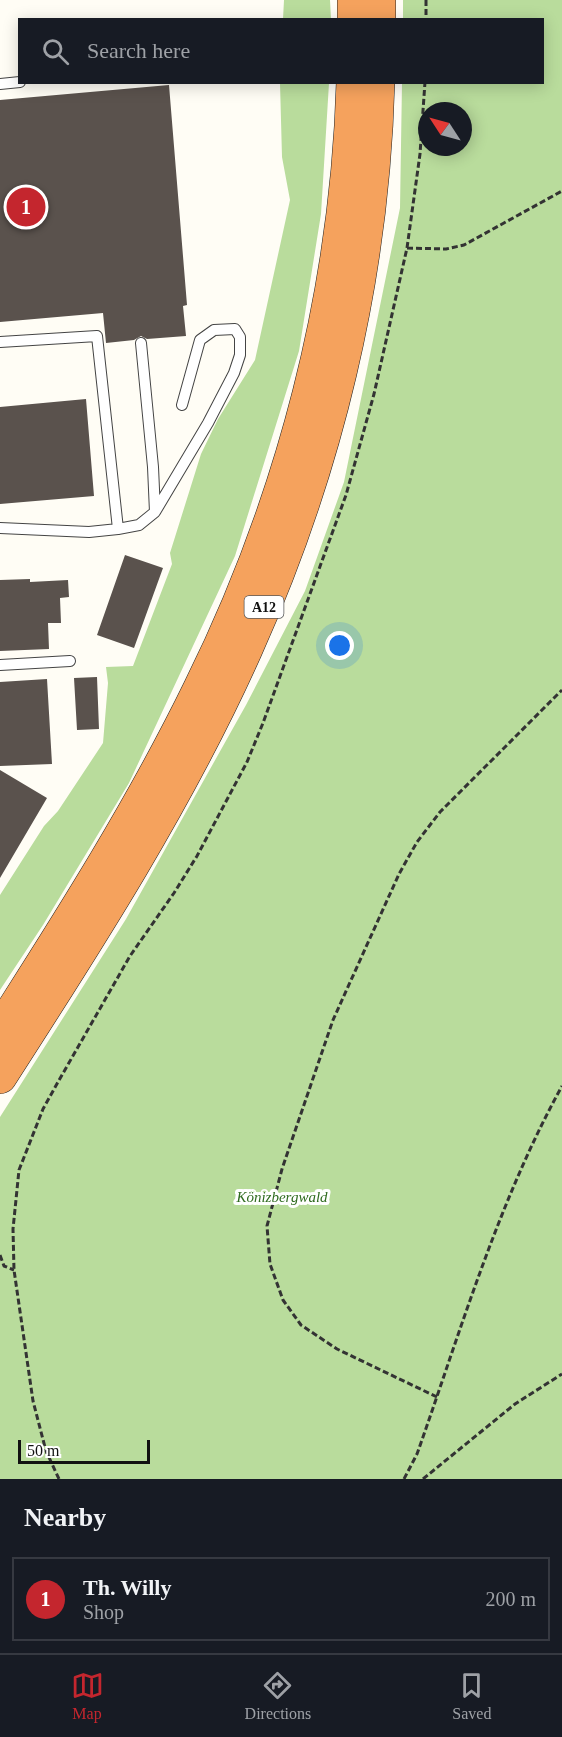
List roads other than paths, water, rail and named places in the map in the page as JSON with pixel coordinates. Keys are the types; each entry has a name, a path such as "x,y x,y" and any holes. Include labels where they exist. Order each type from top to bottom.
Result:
{"highway":[{"path":"354,0 354,18"},
{"path":"379,0 379,18"},
{"name":"A12","path":"0,1030 86,895 156,773 223,639 258,556 295,446 324,334 346,193 353,84"},
{"name":"A12","path":"0,1077 106,909 178,784 241,660 281,566 316,465 348,339 363,255 370,198 378,84"}],"lane":[{"path":"0,84 18,82"},
{"path":"0,528 89,532 139,525 155,512 234,373 240,355 240,337 235,329 214,330 200,340 182,405"},
{"path":"0,342 97,336 118,529"},
{"path":"141,343 155,512"},
{"path":"0,665 70,661"}],"place":[{"name":"Th. Willy","path":"26,207"}],"park label":[{"name":"Könizbergwald","path":"282,1197"}]}
